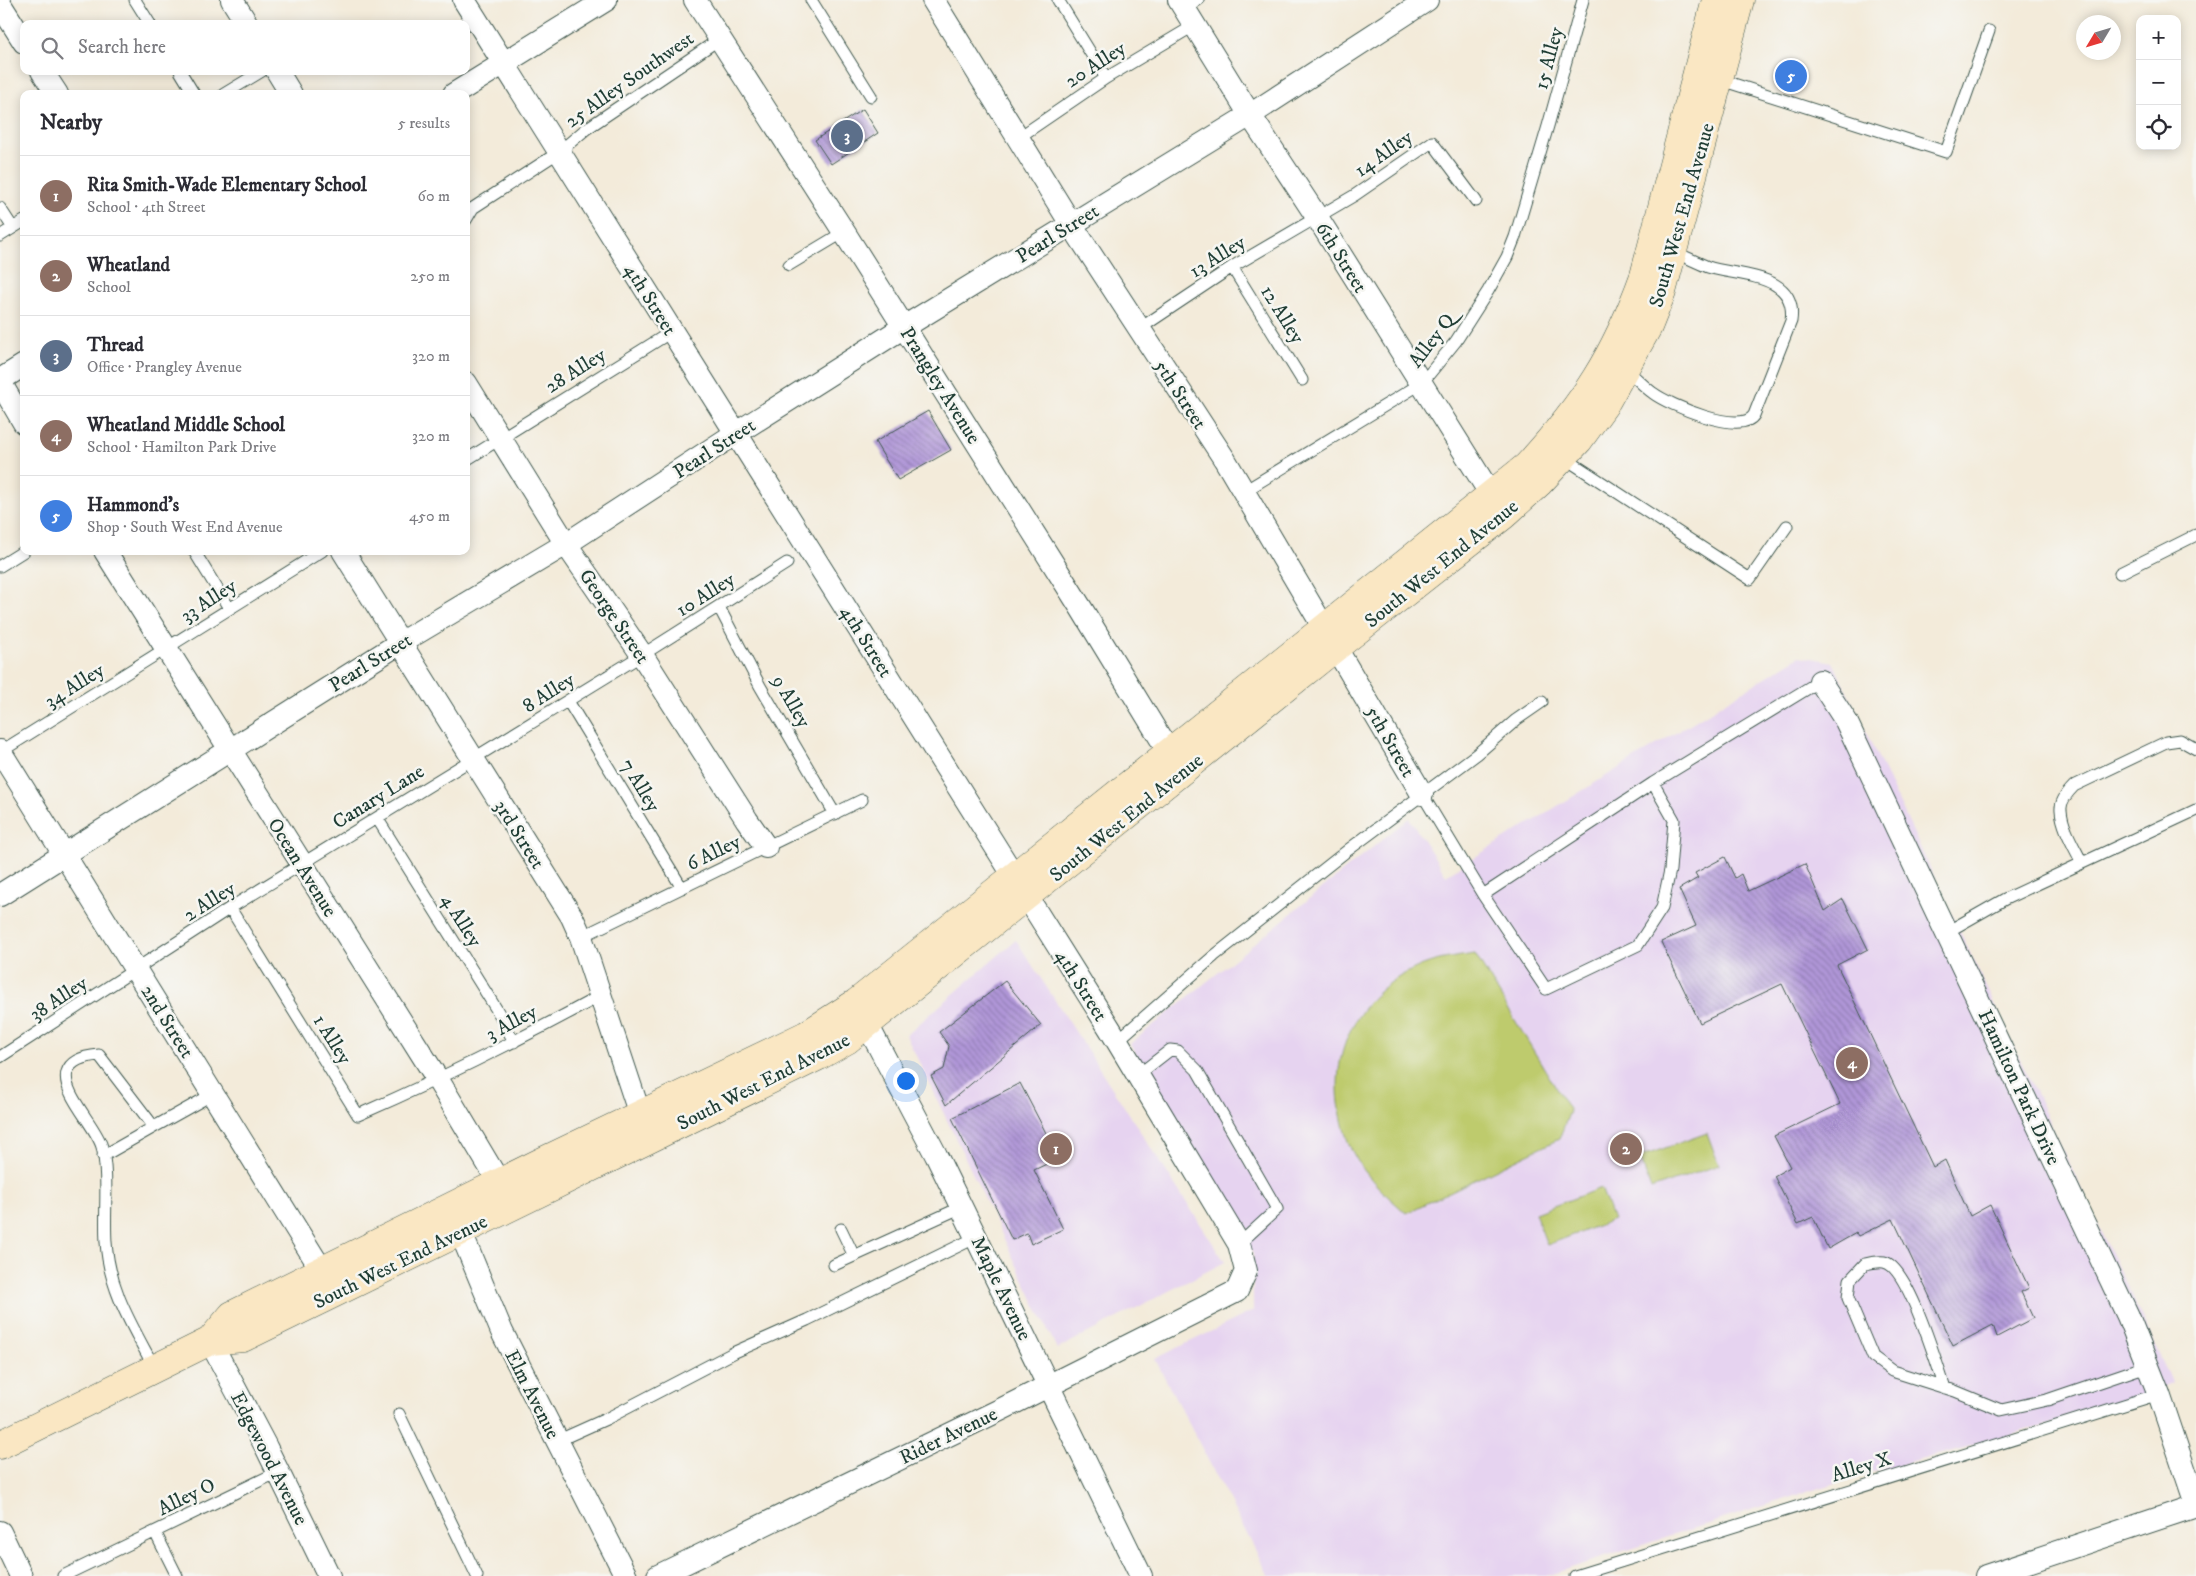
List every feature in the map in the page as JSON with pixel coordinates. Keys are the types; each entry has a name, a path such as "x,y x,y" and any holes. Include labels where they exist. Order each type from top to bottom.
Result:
{"main road":[{"name":"South West End Avenue","path":"1708,76 1716,0"},
{"name":"South West End Avenue","path":"456,1220 500,1184 819,1056 847,1040 862,1014 1498,504 1563,457 1579,440 1600,411 1626,370 1648,327 1662,292 1663,247 1708,76 1740,0"},
{"name":"South West End Avenue","path":"1498,504 1526,466 1558,432 1587,395 1611,355 1628,320 1644,276 1663,247"},
{"name":"South West End Avenue","path":"0,1445 210,1341 232,1315 329,1281 644,1127"}],"street":[{"path":"232,0 244,20"},
{"name":"4th Street","path":"464,0 735,434 889,674 1138,1074 1239,1244 1246,1271 1237,1291"},
{"path":"460,90 606,0"},
{"name":"Prangley Avenue","path":"695,0 721,38 1076,599 1175,762"},
{"name":"5th Street","path":"933,0 1071,224 1224,460 1331,637 1422,794"},
{"name":"Pearl Street","path":"0,895 400,643 566,544 904,327 1250,115 1427,0"},
{"path":"0,4 20,36"},
{"name":"6th Street","path":"1189,8 1250,115 1498,504"},
{"path":"44,75 54,90"},
{"path":"279,75 289,90"},
{"path":"20,368 0,381 20,416"},
{"name":"George Street","path":"470,390 566,544 642,656 766,847"},
{"name":"Ocean Avenue","path":"108,555 438,1080 500,1184"},
{"name":"3rd Street","path":"345,555 572,917 581,938 644,1127"},
{"name":"Hamilton Park Drive","path":"1820,681 1846,721 2128,1316 2159,1394 2196,1505"},
{"name":"2nd Street","path":"0,752 329,1281"},
{"name":"Maple Avenue","path":"862,1014 962,1206 1141,1576"},
{"name":"Elm Avenue","path":"456,1220 502,1332 626,1576"},
{"name":"Rider Avenue","path":"658,1576 715,1550 1237,1291"},
{"name":"Edgewood Avenue","path":"210,1341 329,1576"},
{"path":"1986,1576 2196,1505"},
{"path":"0,1532 21,1576"}],"lane":[{"path":"135,0 148,20"},
{"path":"811,0 872,96"},
{"path":"1058,0 1106,78"},
{"name":"15 Alley","path":"1548,126 1583,0"},
{"name":"20 Alley","path":"1018,138 1106,78 1189,8"},
{"path":"1708,76 1946,152 1989,30"},
{"name":"25 Alley Southwest","path":"470,213 473,208 559,152 586,129 721,38"},
{"path":"182,75 192,90"},
{"path":"231,90 255,75"},
{"name":"Alley Q","path":"1243,492 1422,383 1456,341 1507,257 1548,126"},
{"name":"14 Alley","path":"1317,218 1355,195 1432,142 1476,201"},
{"path":"0,208 13,228"},
{"name":"13 Alley","path":"1138,329 1232,267 1317,218"},
{"path":"0,236 20,224"},
{"path":"790,265 844,232"},
{"path":"1626,370 1640,380 1651,392 1687,410 1733,422 1748,421 1754,415 1791,321 1790,298 1770,282 1709,267 1663,247"},
{"name":"12 Alley","path":"1232,267 1302,380"},
{"name":"28 Alley","path":"470,458 671,332"},
{"path":"1563,457 1750,579 1787,526"},
{"path":"2120,573 2196,535"},
{"path":"0,566 20,554"},
{"path":"196,555 229,608"},
{"name":"33 Alley","path":"167,649 315,555"},
{"name":"10 Alley","path":"642,656 787,563"},
{"name":"9 Alley","path":"719,607 760,686 835,814"},
{"name":"34 Alley","path":"0,752 167,649"},
{"name":"8 Alley","path":"473,760 642,656"},
{"path":"1483,895 1653,783 1820,681"},
{"name":"7 Alley","path":"568,701 682,888"},
{"path":"1117,1041 1214,956 1422,794 1477,754 1516,720 1542,702"},
{"path":"2082,863 2066,828 2061,810 2065,796 2074,786 2166,742 2180,740 2196,749"},
{"name":"Canary Lane","path":"302,866 473,760"},
{"path":"1422,794 1483,895 1546,990 1638,945 1662,908 1670,870 1674,820 1653,783"},
{"name":"6 Alley","path":"581,938 862,800"},
{"path":"1947,932 2006,899 2196,810"},
{"name":"4 Alley","path":"377,818 500,1015 514,1042"},
{"name":"2 Alley","path":"136,969 230,908 302,866"},
{"name":"1 Alley","path":"230,908 358,1116 438,1080"},
{"name":"38 Alley","path":"0,1058 136,969"},
{"name":"3 Alley","path":"438,1080 600,996"},
{"path":"1138,1074 1170,1050 1178,1051 1197,1070 1277,1209 1239,1244"},
{"path":"154,1127 99,1055 84,1056 72,1064 67,1071 67,1081 75,1102 102,1146 106,1202 106,1242 116,1293 155,1368"},
{"path":"102,1156 213,1094"},
{"path":"834,1264 962,1206"},
{"path":"841,1229 854,1256"},
{"path":"557,1441 606,1419 735,1352 807,1320 977,1237"},
{"path":"1945,1388 1914,1303 1898,1270 1885,1262 1865,1264 1850,1280 1848,1298 1873,1357 1892,1371 1945,1388 2001,1410 2047,1400 2148,1366"},
{"name":"Alley X","path":"1575,1576 2159,1394"},
{"path":"399,1414 477,1576"},
{"name":"Alley O","path":"177,1576 155,1532 278,1472"},
{"path":"63,1576 155,1532"}],"shaded area":[{"path":"1800,656 1833,662 2172,1382 2136,1401 1835,1483 1546,1576 1269,1576 1155,1359 1253,1311 1253,1254 1130,1044 1409,818 1446,875"},
{"path":"1016,940 1225,1262 1057,1349 906,1035"}],"green space":[{"path":"1475,954 1570,1111 1559,1139 1406,1213 1373,1182 1357,1160 1350,1146 1343,1125 1339,1103 1338,1081 1340,1060 1355,1022 1380,991 1397,978 1430,962"},
{"path":"1707,1133 1719,1165 1651,1189 1640,1157"},
{"path":"1601,1188 1613,1220 1547,1245 1535,1213"}],"building":[{"path":"863,109 878,133 831,164 815,140"},
{"path":"928,411 951,450 898,480 875,442"},
{"path":"1725,857 1735,878 1741,874 1748,891 1805,864 1825,911 1843,899 1868,949 1837,965 1933,1167 1945,1160 1970,1216 1990,1205 2029,1288 2021,1292 2033,1318 1997,1337 1993,1325 1953,1346 1893,1219 1858,1236 1856,1233 1828,1249 1813,1217 1798,1224 1774,1176 1790,1167 1774,1136 1840,1104 1782,984 1700,1023 1661,942 1696,926 1679,889 1698,878 1695,873"},
{"path":"1005,981 1041,1025 946,1105 931,1076 944,1069 949,1046 939,1032"},
{"path":"1020,1083 1059,1158 1034,1170 1063,1229 1031,1244 1027,1233 1012,1240 952,1118"}],"place":[{"name":"Hammond's","path":"1791,76"},
{"name":"Thread","path":"847,136"},
{"name":"Wheatland Middle School","path":"1852,1063"},
{"name":"Rita Smith-Wade Elementary School","path":"1056,1149"},
{"name":"Wheatland","path":"1626,1149"}]}
